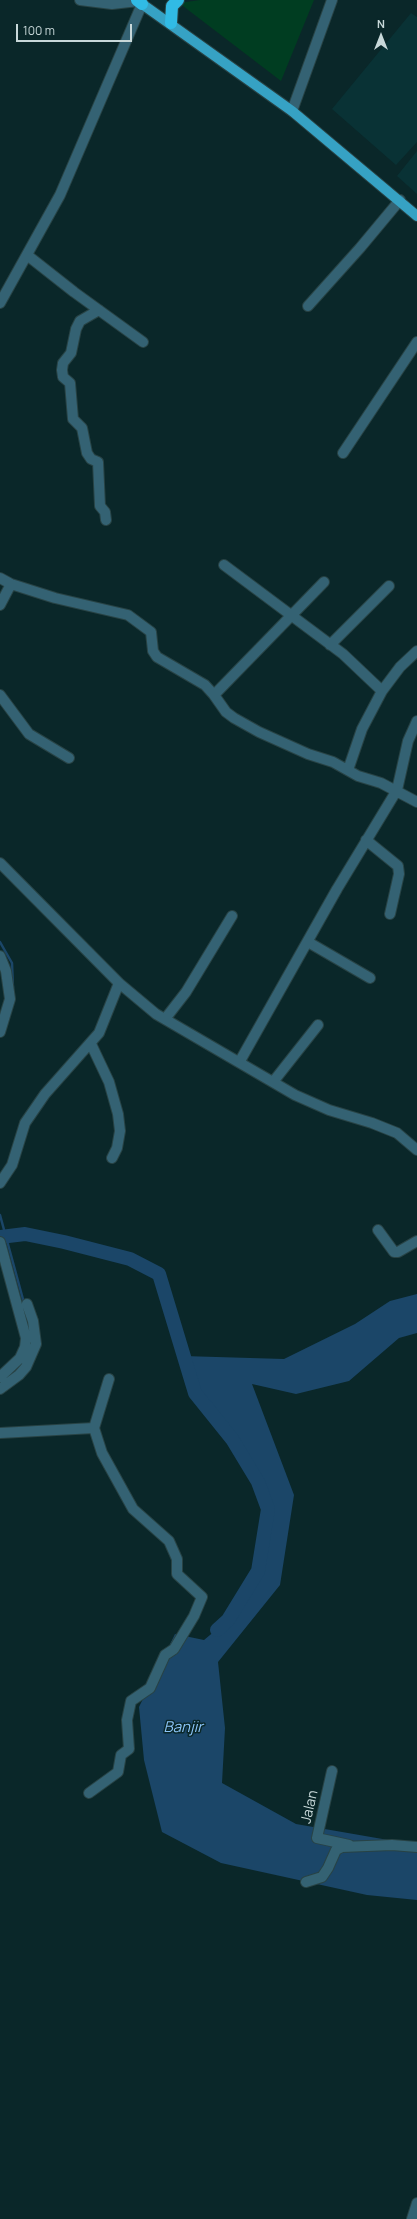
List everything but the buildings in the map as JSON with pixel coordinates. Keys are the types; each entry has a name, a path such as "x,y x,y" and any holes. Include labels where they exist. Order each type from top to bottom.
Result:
{"highway":[{"path":"171,24 172,6 178,0"}],"main road":[{"path":"139,1 292,111 400,200 417,216"}],"street":[{"path":"0,303 60,195 139,1 112,4 80,0"},
{"path":"292,111 332,0"},
{"path":"308,306 360,248 400,200"},
{"path":"28,255 143,342"},
{"path":"99,310 82,319 77,326 71,353 63,363 62,373 64,378 70,383 72,418 82,428 86,451 91,459 98,462 100,506 105,512 106,520"},
{"path":"342,453 417,342"},
{"path":"224,565 330,645 382,691"},
{"path":"0,578 11,584 55,598 128,615 151,632 152,651 157,657 193,676 214,695 230,715 259,732 308,754 333,762 348,770 416,798"},
{"path":"214,695 324,582"},
{"path":"0,605 11,584"},
{"path":"330,645 389,586"},
{"path":"348,770 362,729 382,691 400,667 417,651"},
{"path":"0,695 29,734 69,758"},
{"path":"240,1061 366,840 397,790 408,741 417,721"},
{"path":"366,840 398,866 399,874 390,914"},
{"path":"0,863 119,983 164,1019 240,1061 309,1102 397,1133 417,1150"},
{"path":"164,1019 186,992 232,916"},
{"path":"308,942 370,978"},
{"path":"0,956 6,971 10,999 0,1032"},
{"path":"0,1183 9,1172 21,1133 30,1115 67,1069 91,1044 106,1020 119,983"},
{"path":"273,1082 318,1025"},
{"path":"91,1044 109,1082 118,1114 120,1131 117,1148 112,1158"},
{"path":"378,1230 394,1252 398,1252 417,1241"},
{"path":"0,1242 27,1321 37,1338 32,1358 19,1375 0,1389"},
{"path":"0,1377 14,1364 25,1347 27,1304"},
{"path":"89,1793 118,1772 121,1755 129,1749 127,1720 132,1701 150,1688 164,1655 174,1649 194,1616 202,1597 177,1574 177,1559 169,1541 132,1509 102,1453 94,1428 109,1378"},
{"path":"0,1433 94,1428"},
{"name":"Jalan","path":"332,1771 317,1838 353,1845"},
{"path":"306,1882 322,1877 335,1852 353,1845 392,1845 417,1847"},
{"path":"412,2219 417,2203"}],"shaded area":[{"path":"411,13 417,17 417,142 396,165 332,109"},
{"path":"417,151 417,194 397,176"}],"green space":[{"path":"200,0 314,0 281,81 179,3"}],"water":[{"name":"Banjir","path":"417,1294 417,1333 399,1338 349,1381 296,1394 252,1384 294,1495 280,1585 218,1662 225,1728 222,1783 296,1824 417,1845 417,1900 367,1895 221,1863 162,1832 144,1760 139,1707 175,1634 204,1640 228,1620 258,1571 265,1533 268,1509 258,1482 232,1439 195,1393 183,1356 284,1359 355,1324 390,1301"}],"waterway":[{"path":"0,942 12,963 13,988"},
{"path":"0,1215 24,1303"},
{"path":"0,1237 25,1234 64,1242 130,1259 159,1274 195,1393 232,1439 258,1482 268,1509 258,1571 228,1620 217,1630"},
{"path":"26,1316 28,1329"}]}
